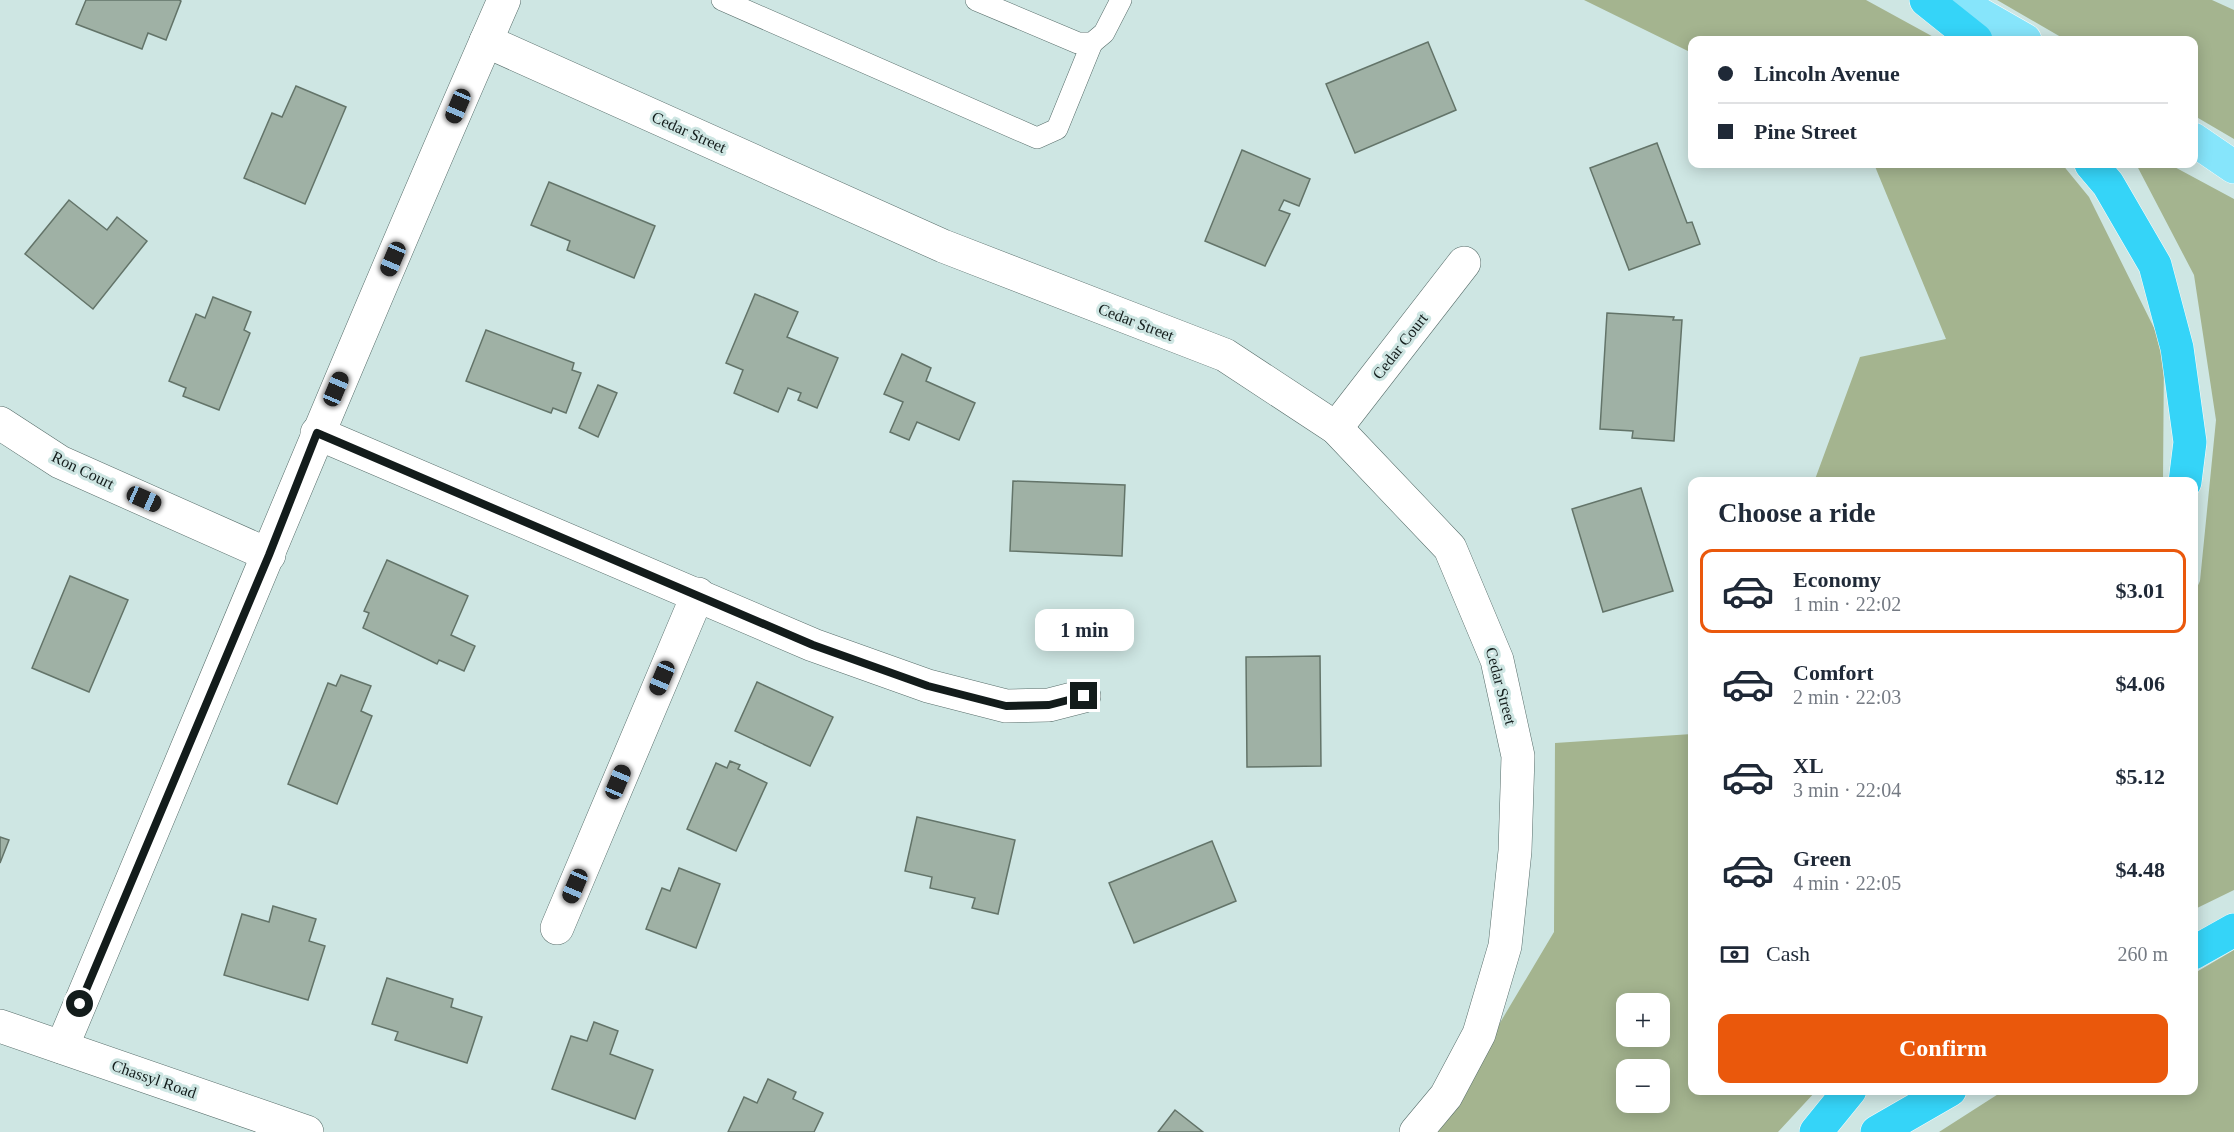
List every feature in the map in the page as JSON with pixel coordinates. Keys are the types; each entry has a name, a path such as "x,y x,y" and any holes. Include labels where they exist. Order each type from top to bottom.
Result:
{"highway":[{"path":"1926,0 1971,36"},
{"path":"2094,168 2108,184 2155,265 2179,360 2190,442 2186,477"},
{"path":"2198,950 2234,930"},
{"path":"1816,1132 1846,1095"},
{"path":"1877,1132 1941,1095"}],"main road":[{"path":"1955,0 2018,36"},
{"path":"2198,142 2234,167"}],"street":[{"path":"62,1047 269,555 317,433 504,0"},
{"name":"Cedar Street","path":"486,41 943,246 1225,355 1336,428 1450,548 1497,660 1518,756 1515,851 1505,946 1479,1034 1446,1096 1416,1132"},
{"name":"Cedar Court","path":"1336,428 1464,264"},
{"name":"Ron Court","path":"0,423 60,462 269,555"},
{"path":"317,433 813,645 928,686 1006,706 1049,705 1084,696"},
{"path":"557,928 698,594"},
{"name":"Chassyl Road","path":"0,1026 307,1132"}],"lane":[{"path":"722,0 1037,138 1057,129 1092,43 1104,33 1121,0"},
{"path":"976,0 1078,43 1092,43"}],"green space":[{"path":"1584,0 1866,0 1932,36 1688,36 1688,51"},
{"path":"1997,0 2212,0 2234,10 2234,139 2198,118 2198,36 2059,36"},
{"path":"1876,168 2065,168 2089,197 2164,348 2163,477 1816,477 1860,357 1946,339"},
{"path":"2138,168 2176,168 2234,199 2234,890 2198,908 2198,585 2216,420 2194,275"},
{"path":"1688,734 1688,1095 1812,1095 1778,1132 1435,1132 1554,932 1555,743"},
{"path":"2234,950 2234,1132 1939,1132 1997,1095 2198,1095 2198,971"}],"building":[{"path":"86,0 181,1 166,40 148,33 142,49 76,24"},
{"path":"1428,42 1456,110 1355,153 1326,84"},
{"path":"296,86 346,107 305,204 244,178 272,113 282,117"},
{"path":"1657,143 1687,223 1692,222 1700,244 1629,270 1590,168"},
{"path":"1242,150 1310,179 1299,206 1284,200 1279,210 1290,214 1265,266 1205,241"},
{"path":"549,182 655,226 634,278 567,250 570,241 531,225"},
{"path":"69,200 107,230 117,217 147,241 93,309 25,254"},
{"path":"755,294 798,312 787,337 838,358 817,408 798,400 801,393 788,388 778,412 734,393 743,370 726,363"},
{"path":"213,297 251,312 244,330 250,333 219,410 183,396 186,388 169,381 196,314 205,318"},
{"path":"1607,313 1674,317 1673,320 1682,320 1674,441 1632,438 1633,431 1600,429"},
{"path":"486,330 574,363 572,370 581,373 566,413 553,408 551,413 466,381"},
{"path":"902,354 931,368 926,381 975,403 959,440 917,422 909,440 890,432 903,402 884,394"},
{"path":"598,385 617,393 598,437 579,428"},
{"path":"1013,481 1125,485 1122,556 1010,551"},
{"path":"1641,488 1673,591 1603,612 1572,509"},
{"path":"387,560 468,596 451,635 475,646 464,671 439,660 437,664 363,628 369,613 364,611"},
{"path":"70,576 128,600 89,692 32,668"},
{"path":"1320,656 1321,766 1247,767 1246,657"},
{"path":"341,675 371,686 361,711 372,716 337,804 288,784 328,683 336,686"},
{"path":"757,682 833,717 810,766 735,731"},
{"path":"730,761 740,765 738,769 767,783 736,851 687,829 716,763 727,768"},
{"path":"917,817 1015,840 998,914 972,908 975,898 930,888 932,877 905,871"},
{"path":"0,837 9,840 0,863"},
{"path":"1212,841 1236,901 1134,943 1109,883"},
{"path":"679,868 720,884 696,948 646,929 662,888 670,891"},
{"path":"273,906 316,919 309,941 325,946 308,1000 224,975 242,914 269,922"},
{"path":"387,978 453,999 451,1007 482,1017 467,1063 395,1040 398,1032 372,1024"},
{"path":"594,1022 618,1031 610,1054 653,1070 635,1119 552,1089 571,1036 587,1041"},
{"path":"768,1079 796,1092 793,1099 823,1113 814,1132 728,1132 744,1097 757,1103"},
{"path":"1175,1110 1203,1132 1158,1132"}],"route":[{"path":"80,1004 269,555 317,433 813,645 928,686 1006,706 1049,705 1084,696"}]}
